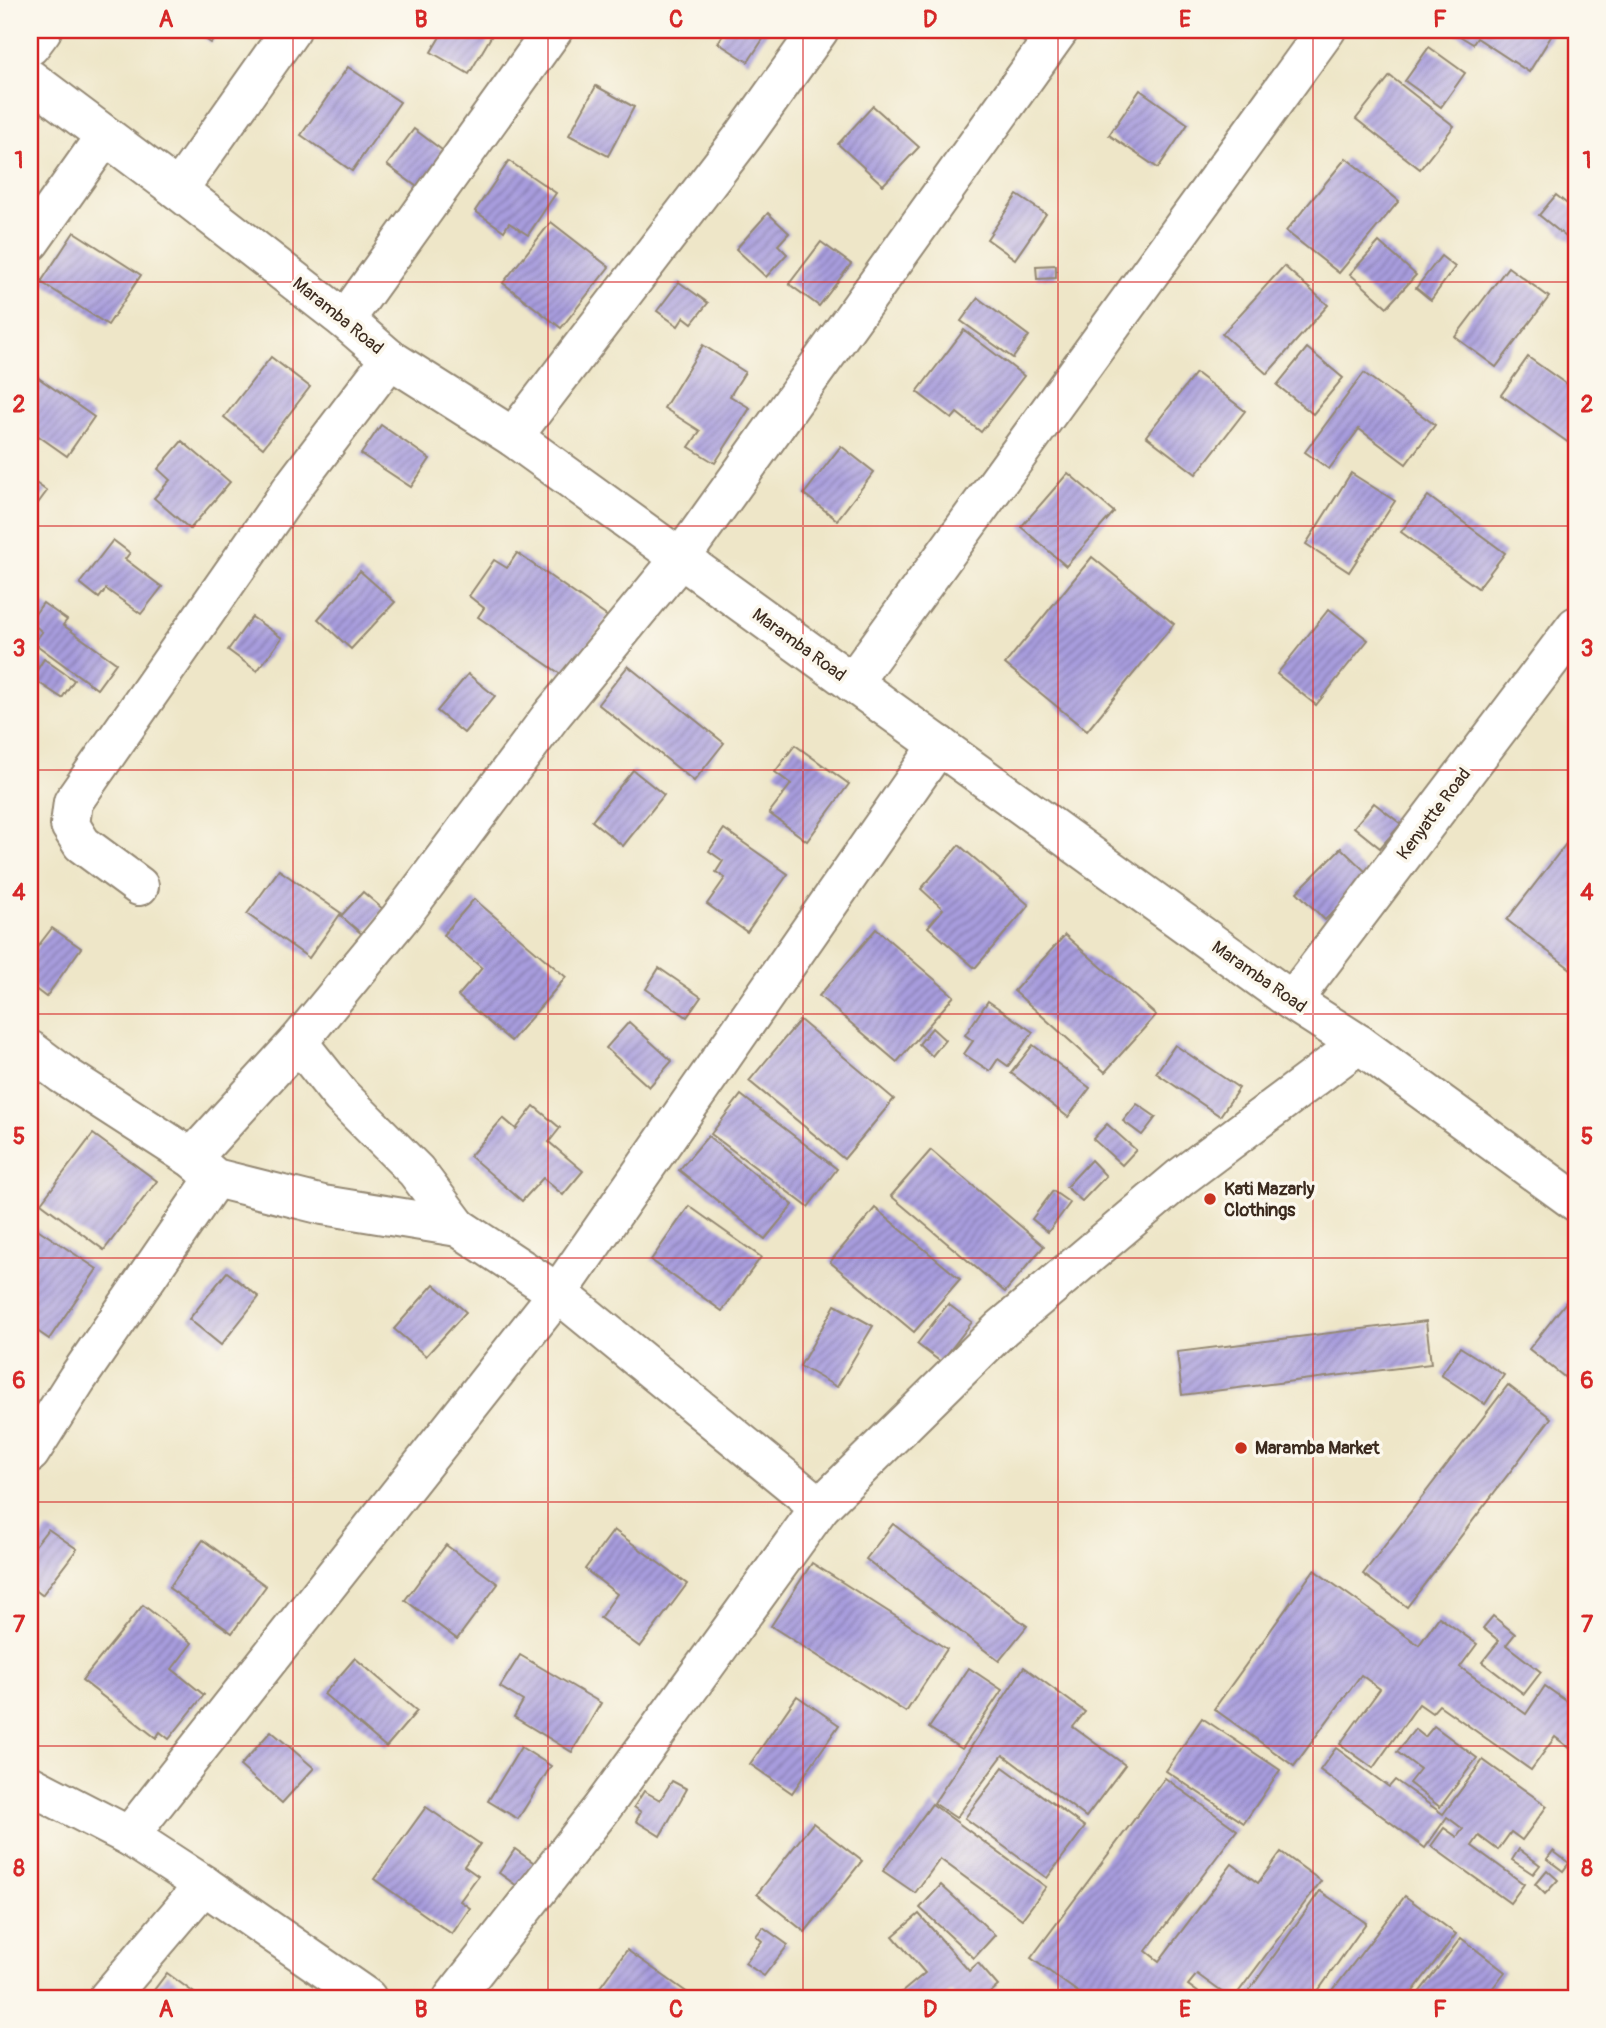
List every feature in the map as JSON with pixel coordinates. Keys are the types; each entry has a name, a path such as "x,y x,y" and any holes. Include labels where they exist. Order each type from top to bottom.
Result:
{"street":[{"path":"30,46 42,30"},
{"path":"178,190 291,30"},
{"path":"345,320 553,30"},
{"path":"513,437 745,134 819,30"},
{"path":"30,1452 204,1168 298,1042 400,918 551,716 680,559 1059,30"},
{"path":"852,683 1326,30"},
{"name":"Maramba Road","path":"30,79 178,190 345,320 390,359 513,437 1292,1002 1359,1044 1576,1202"},
{"path":"30,242 106,136"},
{"path":"139,887 82,844 71,825 73,803 295,484 390,359"},
{"name":"Kenyatte Road","path":"1292,1002 1576,626"},
{"path":"129,1836 558,1293 939,744"},
{"path":"298,1042 341,1096 416,1171 458,1227 558,1293 820,1507"},
{"path":"453,1998 602,1808 820,1507 1002,1328 1180,1178 1359,1044"},
{"path":"30,1050 204,1168 323,1205 458,1227"},
{"path":"30,1784 129,1836 368,1998"},
{"path":"108,1998 204,1885"}],"building":[{"path":"192,30 221,30 211,43"},
{"path":"444,30 495,30 469,74 431,52"},
{"path":"726,30 769,30 748,62 718,43"},
{"path":"1007,30 1038,30 1027,44"},
{"path":"1450,30 1544,30 1552,35 1529,72 1477,38 1473,44"},
{"path":"1429,47 1465,73 1441,107 1405,81"},
{"path":"348,67 400,102 352,171 301,135"},
{"path":"1390,76 1454,126 1420,169 1356,119"},
{"path":"596,86 634,107 608,156 569,135"},
{"path":"1140,90 1188,124 1158,168 1109,135"},
{"path":"873,106 919,147 883,185 838,144"},
{"path":"414,129 446,153 420,189 387,165"},
{"path":"1346,158 1399,201 1339,273 1286,231"},
{"path":"509,161 556,193 528,235 509,223 504,231 475,211"},
{"path":"1017,195 1046,214 1015,259 987,239"},
{"path":"1556,195 1576,211 1576,245 1539,215"},
{"path":"768,213 789,233 778,245 787,254 766,277 736,249"},
{"path":"551,222 609,267 561,328 503,283"},
{"path":"74,232 141,275 108,325 41,282"},
{"path":"821,242 851,264 819,306 789,284"},
{"path":"1379,242 1416,275 1387,307 1350,274"},
{"path":"1441,256 1455,267 1431,300 1416,288"},
{"path":"1056,265 1056,278 1037,279 1036,266"},
{"path":"1284,266 1328,305 1267,374 1222,334"},
{"path":"1508,267 1549,297 1496,367 1455,337"},
{"path":"679,282 708,303 692,323 684,317 678,326 657,311"},
{"path":"978,298 1029,336 1013,358 961,321"},
{"path":"964,330 1024,376 981,432 957,413 952,419 917,392"},
{"path":"703,345 745,372 730,396 750,408 715,463 689,447 700,431 664,408"},
{"path":"1307,348 1343,378 1313,414 1277,385"},
{"path":"271,357 310,387 263,448 224,417"},
{"path":"1528,357 1576,391 1576,448 1501,395"},
{"path":"30,372 94,417 67,456 30,430"},
{"path":"1196,373 1245,411 1196,474 1146,436"},
{"path":"1364,373 1435,425 1406,464 1359,429 1329,469 1305,452"},
{"path":"381,425 430,459 411,487 361,454"},
{"path":"182,441 230,482 190,529 154,498 170,480 158,469"},
{"path":"841,446 874,472 837,520 804,494"},
{"path":"1068,473 1114,512 1066,566 1021,527"},
{"path":"1351,473 1395,501 1349,572 1306,544"},
{"path":"30,479 47,491 30,514"},
{"path":"1428,496 1505,553 1478,588 1401,532"},
{"path":"113,540 130,553 125,559 162,587 141,614 106,589 99,598 80,583"},
{"path":"517,553 608,617 565,677 478,617 484,608 469,596 494,560 507,568"},
{"path":"1092,557 1174,624 1087,731 1005,664"},
{"path":"360,571 395,602 351,649 318,619"},
{"path":"43,603 67,620 63,625 116,663 97,689 34,643 42,632 30,621"},
{"path":"1329,609 1368,640 1316,705 1277,674"},
{"path":"252,617 282,638 257,671 228,650"},
{"path":"44,659 74,680 62,698 32,678"},
{"path":"628,666 724,743 694,781 598,704"},
{"path":"468,674 495,696 464,733 437,711"},
{"path":"795,745 849,784 807,841 769,813 791,784 775,772"},
{"path":"633,770 664,795 623,846 592,821"},
{"path":"1374,803 1401,824 1380,848 1354,827"},
{"path":"724,829 788,874 747,932 707,904 725,878 716,872 723,861 709,851"},
{"path":"1576,831 1576,973 1507,920"},
{"path":"959,845 1029,905 975,968 928,927 943,909 921,889"},
{"path":"1341,848 1369,875 1325,920 1297,892"},
{"path":"279,870 341,913 309,958 247,914"},
{"path":"363,892 384,910 363,935 341,916"},
{"path":"474,899 566,977 511,1041 458,996 482,968 443,935"},
{"path":"52,928 81,948 46,997 30,985 30,946 35,950"},
{"path":"876,929 954,996 897,1062 819,996"},
{"path":"1065,935 1156,1015 1105,1072 1014,991"},
{"path":"659,968 701,997 687,1017 646,989"},
{"path":"988,1001 1033,1032 1008,1066 998,1059 990,1071 964,1054 973,1041 965,1035"},
{"path":"800,1020 894,1099 844,1159 749,1081"},
{"path":"629,1022 672,1061 649,1087 606,1048"},
{"path":"932,1028 945,1040 932,1056 919,1044"},
{"path":"1033,1045 1090,1088 1068,1117 1011,1073"},
{"path":"1175,1045 1239,1088 1220,1116 1156,1073"},
{"path":"741,1095 837,1169 808,1207 711,1134"},
{"path":"1137,1104 1156,1117 1142,1135 1123,1121"},
{"path":"534,1106 560,1128 549,1142 583,1171 563,1195 543,1178 522,1201 470,1156 503,1118 516,1129"},
{"path":"1107,1124 1136,1150 1122,1165 1093,1139"},
{"path":"93,1134 157,1181 104,1250 41,1203"},
{"path":"708,1136 793,1205 765,1239 679,1170"},
{"path":"931,1150 1044,1246 1005,1292 891,1196"},
{"path":"1091,1160 1106,1176 1082,1201 1066,1187"},
{"path":"1053,1191 1070,1203 1048,1232 1032,1219"},
{"path":"689,1206 761,1257 722,1311 651,1260"},
{"path":"875,1208 960,1279 914,1332 830,1262"},
{"path":"30,1224 97,1269 49,1339 30,1326"},
{"path":"227,1272 259,1297 221,1345 189,1319"},
{"path":"434,1284 466,1312 426,1356 394,1329"},
{"path":"1567,1301 1576,1309 1576,1378 1572,1383 1529,1349"},
{"path":"948,1304 972,1322 941,1362 917,1344"},
{"path":"835,1305 873,1326 837,1387 800,1366"},
{"path":"1426,1321 1431,1364 1182,1395 1177,1352"},
{"path":"1460,1347 1504,1375 1485,1404 1441,1375"},
{"path":"1508,1385 1551,1418 1407,1607 1363,1574"},
{"path":"893,1524 1027,1626 999,1661 866,1559"},
{"path":"48,1529 77,1549 42,1595 30,1586 30,1552"},
{"path":"614,1530 687,1584 640,1647 600,1618 617,1594 585,1569"},
{"path":"203,1540 266,1586 232,1633 169,1588"},
{"path":"446,1545 498,1584 457,1639 405,1600"},
{"path":"812,1563 947,1649 906,1712 771,1626"},
{"path":"1314,1570 1419,1645 1439,1617 1477,1644 1460,1667 1526,1714 1545,1686 1576,1708 1576,1753 1555,1737 1531,1770 1439,1705 1432,1713 1419,1704 1373,1768 1340,1744 1380,1689 1361,1675 1294,1766 1214,1709"},
{"path":"143,1605 192,1643 172,1669 204,1695 169,1739 160,1732 156,1738 82,1680"},
{"path":"1493,1616 1515,1634 1506,1645 1541,1672 1524,1694 1482,1662 1499,1641 1483,1628"},
{"path":"520,1655 601,1703 572,1752 514,1717 523,1701 500,1687"},
{"path":"355,1658 417,1711 386,1747 324,1694"},
{"path":"1024,1667 1085,1712 1073,1727 1125,1765 1086,1817 1003,1755 956,1818 934,1803"},
{"path":"969,1668 1002,1690 962,1749 929,1728"},
{"path":"797,1696 839,1725 792,1793 750,1764"},
{"path":"1202,1718 1280,1770 1244,1823 1166,1771"},
{"path":"1434,1726 1477,1758 1440,1807 1409,1783 1420,1769 1397,1752 1415,1729 1425,1737"},
{"path":"271,1731 314,1768 282,1803 240,1766"},
{"path":"521,1747 551,1766 518,1819 488,1801"},
{"path":"1336,1748 1389,1787 1395,1780 1443,1814 1483,1760 1547,1806 1522,1840 1511,1832 1498,1850 1479,1836 1472,1846 1524,1884 1510,1903 1431,1846 1444,1828 1457,1837 1463,1829 1447,1817 1425,1848 1320,1770"},
{"path":"1003,1767 1085,1827 1047,1878 965,1818"},
{"path":"1165,1778 1237,1830 1146,1951 1159,1961 1232,1864 1258,1883 1281,1852 1321,1881 1234,1998 1230,1998 1197,1974 1188,1985 1206,1998 1086,1998 1031,1958"},
{"path":"672,1781 687,1789 660,1836 636,1821 641,1812 634,1807 644,1791 660,1800"},
{"path":"932,1804 1046,1887 1022,1919 940,1859 915,1893 883,1871"},
{"path":"426,1807 480,1844 464,1866 478,1876 460,1901 470,1908 452,1934 374,1879"},
{"path":"813,1823 862,1861 805,1932 757,1894"},
{"path":"515,1849 537,1865 520,1888 499,1873"},
{"path":"1519,1849 1540,1865 1533,1874 1512,1860"},
{"path":"1553,1851 1569,1863 1563,1871 1547,1859"},
{"path":"1547,1870 1558,1880 1545,1894 1535,1884"},
{"path":"941,1885 995,1935 974,1958 920,1908"},
{"path":"1320,1891 1366,1923 1313,1998 1244,1998"},
{"path":"1405,1896 1456,1934 1408,1998 1327,1998"},
{"path":"919,1914 969,1971 978,1963 998,1986 984,1998 956,1998 951,1992 943,1998 895,1998 925,1973 893,1936"},
{"path":"763,1927 788,1945 764,1976 745,1963 762,1941 756,1936"},
{"path":"1461,1938 1505,1972 1485,1998 1415,1998"},
{"path":"627,1950 695,1998 592,1998"},
{"path":"167,1973 201,1998 148,1998"}],"place":[{"name":"Kati Mazarly Clothings","path":"1210,1199"},
{"name":"Maramba Market","path":"1241,1448"}]}
